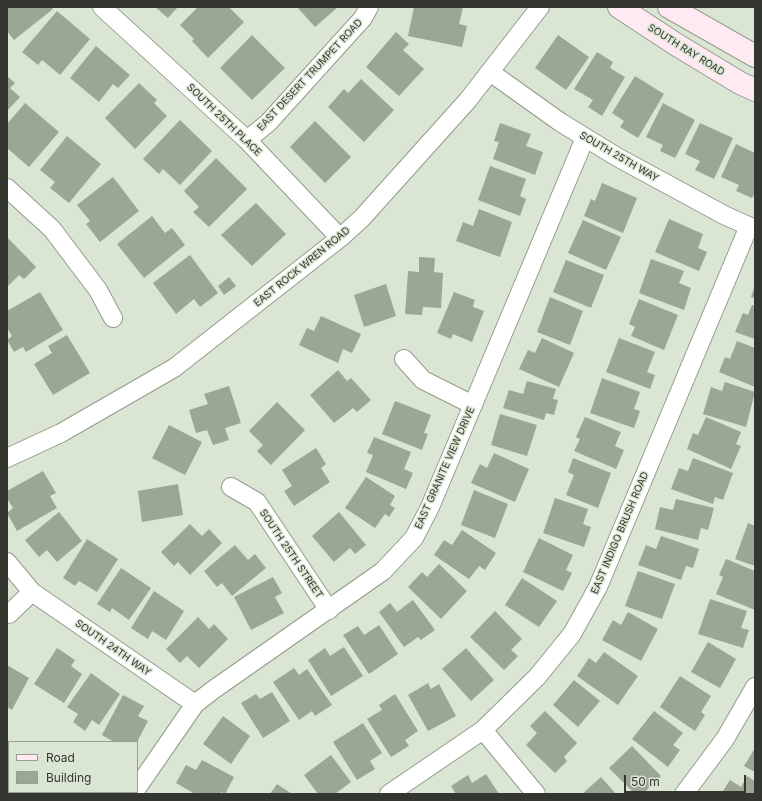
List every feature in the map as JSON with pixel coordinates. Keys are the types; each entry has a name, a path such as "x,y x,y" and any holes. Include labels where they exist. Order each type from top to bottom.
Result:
{"main road":[{"name":"SOUTH RAY ROAD","path":"619,7 677,45 740,83 755,90"},
{"path":"670,7 755,56"}],"street":[{"name":"SOUTH 25TH PLACE","path":"102,7 247,140 340,238"},
{"name":"EAST DESERT TRUMPET ROAD","path":"247,140 273,117 363,18 369,7"},
{"name":"EAST ROCK WREN ROAD","path":"7,458 61,433 174,368 340,238 362,218 468,100 540,7"},
{"name":"SOUTH 25TH WAY","path":"490,72 585,138 724,215 752,227"},
{"name":"EAST GRANITE VIEW DRIVE","path":"138,787 195,704 383,571 414,538 430,507 585,138"},
{"path":"8,191 52,230 98,290 113,318"},
{"name":"EAST INDIGO BRUSH ROAD","path":"389,794 483,730 537,677 572,634 598,587 752,227"},
{"path":"404,359 423,380 473,405"},
{"name":"SOUTH 25TH STREET","path":"231,487 257,502 329,610"},
{"name":"SOUTH 24TH WAY","path":"7,562 32,592 195,704"},
{"path":"9,614 32,592"},
{"path":"684,794 725,739 755,687"},
{"path":"483,730 536,794"}],"building":[{"path":"7,7 51,7 53,9 14,40 7,31"},
{"path":"155,7 178,7 168,18"},
{"path":"198,7 229,7 244,22 208,58 192,41 194,39 180,25"},
{"path":"297,7 338,7 315,27"},
{"path":"414,7 463,7 459,24 467,26 462,47 408,36"},
{"path":"57,11 90,39 60,75 42,60 38,65 22,52"},
{"path":"396,32 409,44 403,50 424,69 399,96 366,67"},
{"path":"252,35 285,68 252,100 220,68"},
{"path":"558,35 589,57 566,90 535,68"},
{"path":"96,46 130,75 118,88 113,84 99,102 70,78"},
{"path":"597,52 613,62 610,68 625,77 602,116 588,107 593,100 574,89"},
{"path":"7,76 15,83 10,88 20,97 7,111"},
{"path":"635,76 664,94 638,138 620,127 624,121 612,113"},
{"path":"361,79 394,110 364,142 328,107 344,89 348,93"},
{"path":"139,83 157,100 154,103 167,116 135,149 105,118"},
{"path":"25,103 59,132 29,167 7,148 7,124"},
{"path":"663,103 695,120 675,158 660,151 663,145 646,137"},
{"path":"180,120 212,151 180,185 163,169 159,174 143,159"},
{"path":"315,121 351,157 325,183 290,147"},
{"path":"500,123 531,134 526,146 543,152 535,175 493,159 499,142 494,141"},
{"path":"700,123 733,138 714,179 695,170 700,161 685,154"},
{"path":"67,136 101,164 69,203 50,188 55,182 40,170"},
{"path":"736,144 755,153 755,193 752,198 736,191 739,185 721,177"},
{"path":"216,158 247,189 209,227 193,212 199,207 184,191"},
{"path":"490,166 526,179 520,196 526,199 520,216 478,200"},
{"path":"113,177 139,211 100,242 86,224 90,221 77,205"},
{"path":"602,183 637,198 623,233 584,216 591,199 595,201"},
{"path":"256,203 286,234 252,266 221,235"},
{"path":"479,209 512,222 500,257 456,241 463,222 473,226"},
{"path":"152,216 165,233 172,228 185,245 144,278 117,244"},
{"path":"669,219 703,234 698,248 707,252 699,271 655,252"},
{"path":"583,220 621,237 606,270 568,253"},
{"path":"7,237 36,267 24,279 19,275 7,287"},
{"path":"190,255 218,293 200,307 194,299 176,314 153,283"},
{"path":"419,257 435,258 434,272 443,273 441,308 423,307 422,315 405,314 408,271 419,272"},
{"path":"651,259 684,271 679,283 691,288 684,310 639,293"},
{"path":"566,260 604,275 591,308 553,292"},
{"path":"229,277 236,286 224,295 218,286"},
{"path":"386,284 396,316 364,327 354,295"},
{"path":"755,285 755,298 751,297"},
{"path":"40,292 63,330 26,352 23,347 14,352 7,340 12,336 7,328 7,311"},
{"path":"454,292 475,300 473,307 484,311 472,342 453,334 451,339 437,333"},
{"path":"550,297 583,311 570,345 537,332"},
{"path":"639,299 678,315 664,350 631,336 635,327 629,324"},
{"path":"752,305 755,306 755,339 735,332 743,313 748,315"},
{"path":"321,316 361,334 352,353 343,349 338,363 299,345 307,328 314,331"},
{"path":"67,335 90,373 53,395 34,364 52,353 48,346"},
{"path":"542,338 574,353 559,387 519,369 528,350 535,353"},
{"path":"619,338 655,352 647,372 655,375 650,389 606,372"},
{"path":"737,341 755,348 755,387 719,372 725,357 730,359"},
{"path":"338,370 347,381 351,378 371,400 357,412 353,408 334,423 310,395"},
{"path":"602,378 640,392 634,409 640,411 634,428 590,413"},
{"path":"527,381 556,389 553,399 558,400 554,415 546,413 544,420 503,408 509,390 523,394"},
{"path":"725,382 755,392 746,427 703,414 711,387 722,391"},
{"path":"229,386 241,423 225,428 229,440 213,445 207,430 196,433 189,410 208,404 204,394"},
{"path":"395,401 431,415 424,433 428,434 422,450 382,434"},
{"path":"277,402 305,430 271,465 257,451 263,445 249,431"},
{"path":"500,414 537,425 527,456 491,445"},
{"path":"585,417 621,432 615,446 624,450 616,469 574,451 580,439 576,437"},
{"path":"706,417 741,432 736,444 741,446 731,469 687,449 693,433 698,435"},
{"path":"169,425 202,442 185,475 152,458"},
{"path":"374,437 411,452 404,469 413,473 406,489 366,472 373,455 367,453"},
{"path":"316,448 326,464 321,468 330,482 294,506 284,491 292,486 282,470"},
{"path":"494,453 529,469 515,502 471,483 480,464 487,468"},
{"path":"573,458 611,473 598,508 566,495 574,475 568,472"},
{"path":"693,458 733,473 723,500 715,497 713,504 671,489 679,468 688,471"},
{"path":"43,471 56,493 50,496 57,508 17,531 7,513 13,508 7,498 7,491"},
{"path":"366,477 395,496 390,505 395,508 389,517 385,514 375,528 345,508"},
{"path":"178,484 183,515 142,522 138,491"},
{"path":"474,490 508,504 495,538 461,525"},
{"path":"555,498 588,509 583,524 591,527 584,547 543,533"},
{"path":"676,499 714,508 708,530 701,528 698,540 655,529 660,507 673,510"},
{"path":"59,512 82,541 57,562 47,550 39,557 25,540"},
{"path":"339,512 366,545 355,554 350,548 334,562 312,536"},
{"path":"748,523 755,526 755,566 735,559"},
{"path":"190,524 202,536 209,529 222,543 190,575 178,562 174,566 161,552"},
{"path":"462,530 496,553 485,570 479,566 469,579 434,555 444,540 452,545"},
{"path":"661,536 699,549 693,568 686,566 681,580 638,565 646,545 656,549"},
{"path":"539,538 573,555 566,570 572,573 563,591 523,572"},
{"path":"87,539 118,559 97,592 79,581 75,586 63,578"},
{"path":"235,545 248,560 255,554 266,568 232,596 222,583 217,587 204,571"},
{"path":"726,559 755,571 755,610 716,594 723,577 719,575"},
{"path":"439,564 467,591 441,619 408,587 422,572 427,577"},
{"path":"121,568 151,588 129,620 112,608 110,612 97,604"},
{"path":"638,571 675,584 662,619 625,606"},
{"path":"273,577 282,593 275,597 284,613 251,630 234,597"},
{"path":"522,578 557,601 539,627 505,605"},
{"path":"154,591 184,611 166,640 152,631 148,639 131,628"},
{"path":"710,599 747,611 741,628 749,630 743,648 698,634"},
{"path":"413,600 435,630 421,640 418,637 404,647 379,612 390,603 397,612"},
{"path":"495,611 522,639 511,650 518,656 504,670 470,637"},
{"path":"628,612 658,629 641,661 602,640 613,620 621,625"},
{"path":"198,617 209,629 214,624 228,639 199,668 187,656 180,663 166,649"},
{"path":"379,625 398,654 369,674 343,635 358,626 364,635"},
{"path":"708,642 736,659 720,688 691,672"},
{"path":"344,647 363,676 331,696 308,660 325,648 330,656"},
{"path":"57,648 75,660 71,666 82,674 64,703 34,684"},
{"path":"466,648 494,680 471,701 442,669"},
{"path":"604,652 638,676 618,705 577,676 589,658 596,663"},
{"path":"7,665 29,678 12,710 7,707"},
{"path":"294,668 299,675 307,669 332,705 315,716 312,711 299,720 273,682"},
{"path":"91,673 120,694 99,725 92,720 85,731 73,722 78,714 67,707"},
{"path":"680,676 711,696 701,712 705,715 695,731 660,707"},
{"path":"574,680 600,701 578,727 553,705"},
{"path":"428,683 431,689 439,684 456,716 428,731 408,695"},
{"path":"272,692 290,721 263,738 241,703 256,694 260,699"},
{"path":"395,694 418,731 405,740 409,746 391,757 367,719 382,710 379,705"},
{"path":"123,695 144,706 138,716 148,721 138,741 112,741 102,735"},
{"path":"545,711 577,743 564,757 567,761 555,773 526,745 537,733 530,726"},
{"path":"654,711 683,733 673,745 680,750 668,767 632,739"},
{"path":"223,716 250,736 231,764 203,744"},
{"path":"363,723 382,753 370,761 375,769 357,780 333,742"},
{"path":"632,746 661,776 643,794 635,794 609,768"},
{"path":"755,748 755,772 744,766"},
{"path":"331,755 351,782 335,794 318,794 304,775"},
{"path":"202,760 234,777 225,794 221,792 220,794 195,794 176,783 186,765 196,770"},
{"path":"486,774 499,794 456,794 451,786 468,775 472,783"},
{"path":"747,776 755,781 755,794 721,794 730,780 741,787"},
{"path":"601,777 616,794 582,794"},
{"path":"277,784 292,794 270,794"},
{"path":"58,793 100,793 99,794"}]}
